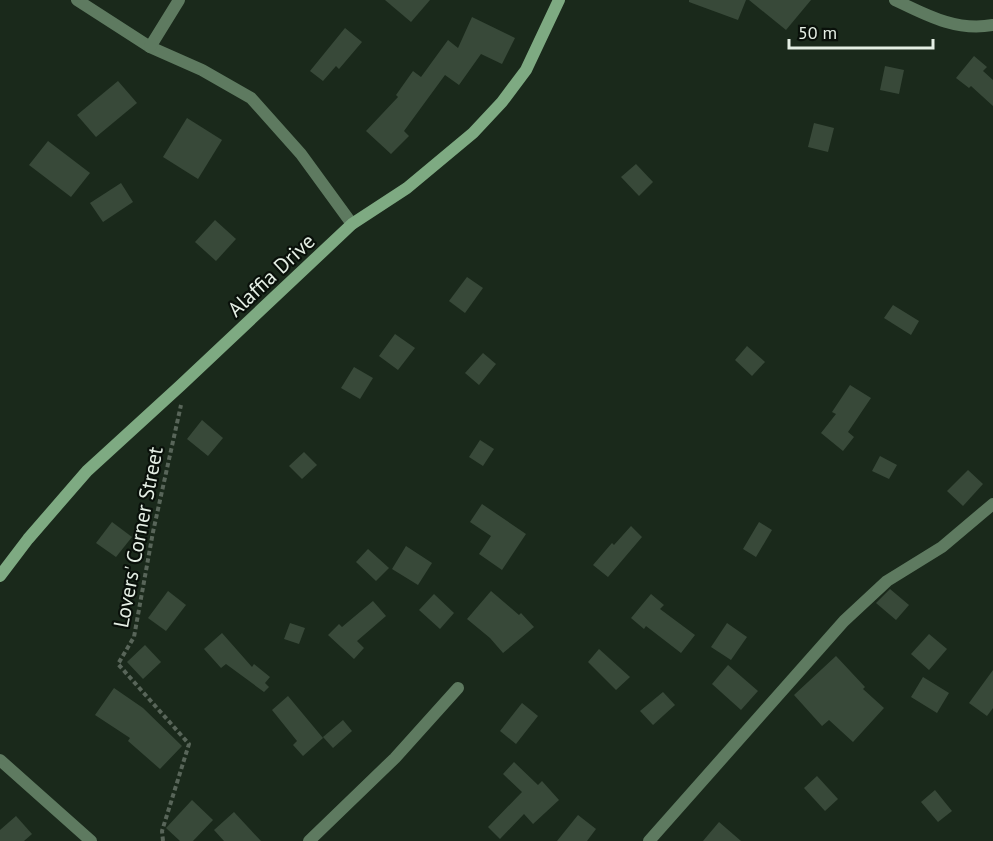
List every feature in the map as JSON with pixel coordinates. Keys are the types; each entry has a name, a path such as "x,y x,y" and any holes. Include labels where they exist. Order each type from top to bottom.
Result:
{"street":[{"path":"77,0 150,47 202,70 251,98 301,154 352,224"},
{"path":"150,47 179,0"},
{"name":"Alaffia Drive","path":"0,576 28,539 87,471 180,387 352,224 407,188 473,133 502,102 526,70 559,0"},
{"path":"895,0 936,20 958,26 993,25"},
{"path":"649,841 844,621 887,581 942,547 993,504"},
{"path":"309,841 395,758 458,688"},
{"path":"0,760 91,841"}],"path":[{"name":"Lovers' Corner Street","path":"163,841 162,831 189,744 118,664 134,637 155,522 184,394 180,387"}],"building":[{"path":"385,0 430,0 411,22"},
{"path":"689,0 746,0 738,20 689,2"},
{"path":"749,0 811,0 786,30"},
{"path":"472,17 515,38 502,64 481,54 459,85 445,75 404,131 409,136 391,154 366,131 398,97 396,95 413,71 421,77 448,40 458,48"},
{"path":"345,28 362,42 339,69 336,66 323,81 310,71"},
{"path":"974,56 987,67 983,71 993,80 993,106 971,86 969,88 956,78"},
{"path":"885,66 904,70 899,94 880,90"},
{"path":"118,81 137,103 96,137 77,115"},
{"path":"187,118 222,140 198,179 163,157"},
{"path":"814,123 834,128 828,152 808,147"},
{"path":"48,141 90,173 71,197 29,165"},
{"path":"636,164 653,182 639,196 621,177"},
{"path":"121,183 133,202 103,222 90,203"},
{"path":"215,220 236,239 216,261 195,242"},
{"path":"467,277 483,288 465,313 449,301"},
{"path":"893,305 919,321 911,335 884,318"},
{"path":"395,334 415,348 398,370 379,356"},
{"path":"747,346 765,362 752,376 735,360"},
{"path":"483,353 496,364 479,385 465,373"},
{"path":"354,367 373,378 360,399 341,388"},
{"path":"850,385 871,398 848,432 854,437 843,451 821,433 836,414 832,412"},
{"path":"202,420 223,438 208,456 187,439"},
{"path":"480,440 494,449 483,466 469,457"},
{"path":"304,452 317,465 302,479 289,466"},
{"path":"880,456 897,465 889,479 872,471"},
{"path":"968,470 983,484 963,506 947,491"},
{"path":"482,504 526,534 502,570 479,554 491,536 470,522"},
{"path":"112,522 132,537 116,557 96,543"},
{"path":"759,522 772,530 756,557 743,549"},
{"path":"631,526 642,537 608,577 593,565"},
{"path":"406,546 432,563 418,585 392,569"},
{"path":"368,549 389,568 376,581 356,562"},
{"path":"890,589 909,605 896,620 876,603"},
{"path":"168,591 186,605 166,631 148,618"},
{"path":"491,591 519,615 521,613 534,627 503,653 490,638 467,619"},
{"path":"434,594 454,613 440,629 419,610"},
{"path":"651,594 664,605 660,609 695,635 681,653 646,626 644,629 631,618"},
{"path":"373,601 386,616 357,641 364,648 354,659 328,635 339,624 342,627"},
{"path":"290,623 305,628 299,644 284,639"},
{"path":"727,623 747,637 731,660 711,647"},
{"path":"222,633 252,667 254,664 270,677 265,683 269,687 264,692 226,664 221,668 204,649"},
{"path":"929,634 947,649 929,670 911,654"},
{"path":"145,645 161,662 143,679 127,662"},
{"path":"599,649 630,677 616,690 588,662"},
{"path":"836,656 865,687 863,689 884,708 853,742 829,720 822,726 794,695"},
{"path":"728,665 758,691 741,710 712,684"},
{"path":"993,670 993,708 987,716 969,703"},
{"path":"923,677 949,693 937,713 911,697"},
{"path":"114,688 143,708 182,746 160,769 128,741 130,738 95,715"},
{"path":"663,692 675,705 653,725 640,711"},
{"path":"288,696 323,738 303,756 293,745 297,741 272,710"},
{"path":"522,703 538,716 516,744 500,731"},
{"path":"343,720 352,731 333,748 323,737"},
{"path":"514,762 538,785 542,781 559,800 533,824 524,814 500,839 488,827 522,792 503,774"},
{"path":"817,776 838,799 825,811 804,788"},
{"path":"935,790 952,811 938,822 921,802"},
{"path":"192,800 213,820 193,841 180,841 166,828"},
{"path":"234,812 261,841 224,841 214,830"},
{"path":"578,815 596,829 587,841 557,841"},
{"path":"16,816 32,834 24,841 0,841 0,830"},
{"path":"719,822 741,841 703,841"}]}
